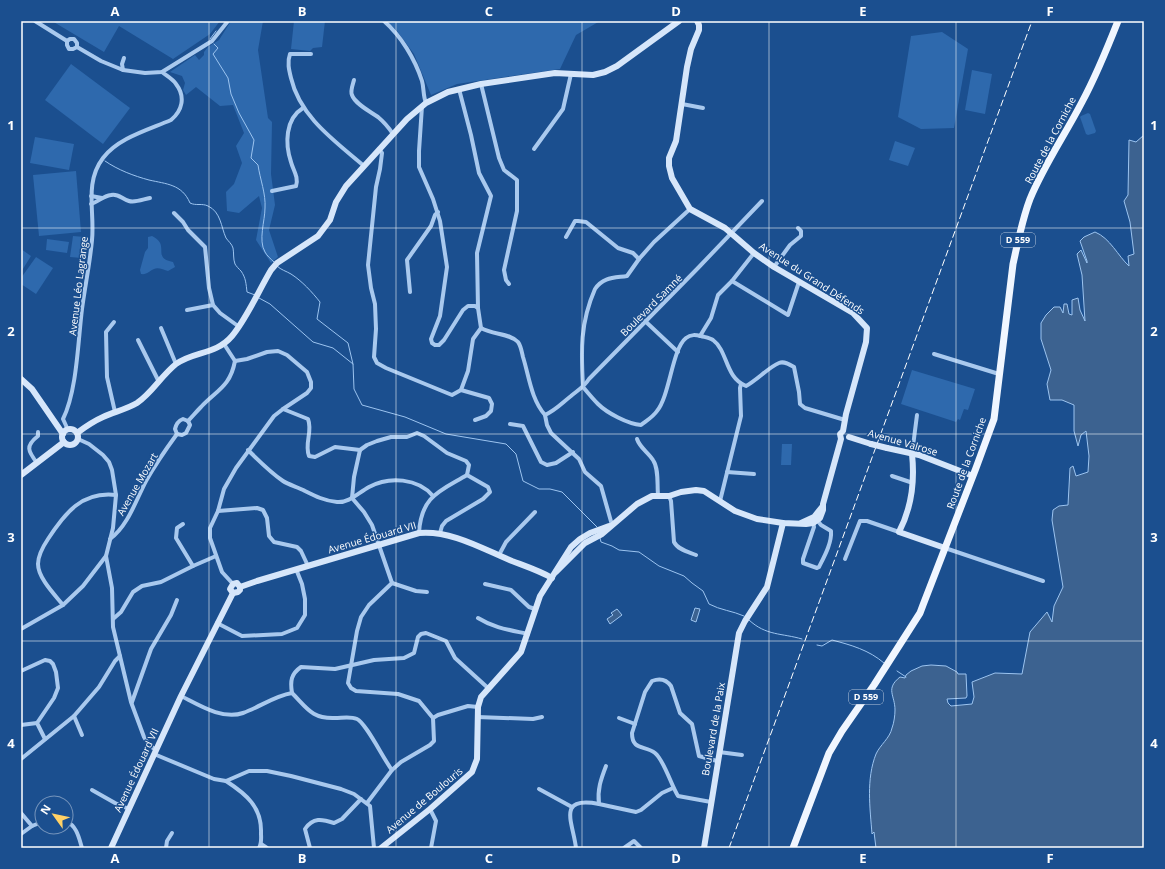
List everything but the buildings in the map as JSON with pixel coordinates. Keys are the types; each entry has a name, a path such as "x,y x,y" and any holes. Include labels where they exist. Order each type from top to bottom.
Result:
{"main road":[{"name":"Route de la Corniche","path":"793,848 829,753 920,613 994,418 1013,264 1030,201 1044,169 1082,102 1098,70 1118,21"}],"street":[{"path":"35,21 67,41 69,49 73,50 77,46"},
{"path":"67,41 74,39 77,46 101,60 123,70 145,73 162,72 212,41 228,21"},
{"path":"384,21 393,30 413,59 422,83 424,104 419,151 419,167 438,212 447,267 440,316 431,339 432,343 439,345 444,340 463,310 468,306 475,306 478,308"},
{"path":"54,420 63,419 65,432 62,439 68,445 72,445 76,442 77,436 102,417 136,404 145,397 176,364 185,359 213,350 224,344 232,336 271,270 277,263 318,236 330,220 341,193 379,149 407,119 424,104 438,96 481,84 555,73 593,75 605,72 617,66 679,21"},
{"path":"637,439 639,445 653,460 656,470 658,495 669,496 681,492 696,490 704,491 735,511 757,519 783,523 806,524 813,520 823,504 842,439 840,434 843,431 845,420 805,408 800,404 794,367 788,363 779,363 756,381 746,386 734,378 718,345 712,339 693,335 687,336 678,352 665,394 657,411 641,425 634,424 603,408 595,402 583,387 583,329 593,292 604,280 627,276 654,242 690,209 672,178 669,158 676,141 691,49 699,30 697,21"},
{"path":"311,54 290,54 288,58 288,67 294,90 303,108 312,120 364,166"},
{"path":"123,70 122,64 124,58"},
{"name":"Avenue Léo Lagrange","path":"63,419 73,384 92,240 93,228 91,196 94,173 105,155 116,146 130,138 171,120 176,116 182,103 180,92 177,84 162,72"},
{"path":"534,149 563,109 571,74"},
{"path":"354,80 351,92 352,96 368,112 378,117 393,134"},
{"path":"481,84 499,158 504,170 517,180 517,210 504,270 506,280 509,284"},
{"path":"459,89 471,135 478,173 491,196 477,253 478,308 482,328 496,334 511,336 519,343 534,396 541,409 546,414 547,425 551,433 573,452 579,459 585,472 601,486 612,525"},
{"path":"682,104 703,108"},
{"path":"272,191 296,186 297,175 293,170 288,150 288,134 293,117 303,108"},
{"path":"379,149 382,153 376,187 368,265 370,288 375,304 376,329 374,357 377,363 386,368 452,394 461,390 489,398 492,404 492,411 486,416 474,420"},
{"path":"91,204 96,203 102,198 116,194 129,201 150,198"},
{"path":"91,196 102,198"},
{"name":"Boulevard Samné","path":"546,414 556,410 583,387 589,379 762,201"},
{"name":"Avenue du Grand Défends","path":"690,209 725,228 754,253 774,267 853,314 867,328 866,342 845,420"},
{"path":"410,292 407,260 431,226 435,215 438,212"},
{"path":"174,213 205,247 209,288 213,304 220,313 238,326"},
{"path":"566,236 574,222 578,220 586,222 618,248 633,253 639,259"},
{"path":"774,267 790,245 801,236 802,231 798,228"},
{"path":"700,336 711,318 718,295 754,253"},
{"path":"732,280 788,315 799,282"},
{"path":"187,310 213,304"},
{"path":"645,321 678,352"},
{"path":"114,322 106,332 107,377 115,412"},
{"path":"161,328 176,364"},
{"path":"461,390 468,371 473,339 482,328"},
{"path":"138,340 158,382"},
{"path":"224,344 235,361 247,360 267,352 278,351 291,358 307,372 311,382 311,388 307,393 274,416 248,450 224,489 218,511 210,528 210,538 222,572 233,584 238,583 240,587"},
{"path":"934,354 999,374"},
{"name":"Avenue Mozart","path":"188,421 201,406 229,380 233,372 235,361"},
{"path":"21,379 32,389 54,420 65,432"},
{"path":"720,501 741,416 741,384"},
{"path":"282,409 308,419 310,426 307,450 309,456 315,457 335,448 360,450 377,441 392,437 407,437 417,433 424,436 447,453 466,461 469,465 468,475"},
{"path":"899,532 910,507 913,493 912,454 917,415"},
{"name":"Avenue Mozart","path":"177,434 175,429 179,421 183,419 188,421"},
{"name":"Avenue Mozart","path":"177,434 182,435 186,433 190,425 188,421"},
{"path":"510,424 523,426 541,462 547,465 556,463 573,452"},
{"path":"22,628 63,605 83,586 106,556 113,528 116,495 112,470 109,462 96,449 77,436 73,430 65,432"},
{"path":"842,439 846,440 849,437 847,432 843,431"},
{"path":"37,463 30,453 29,445 31,441 38,436 38,432"},
{"name":"Avenue Mozart","path":"110,540 117,535 124,524 147,480 177,434"},
{"name":"Avenue Valrose","path":"849,437 871,444 919,455 973,476"},
{"path":"21,475 64,442"},
{"path":"248,450 284,482 320,498 331,501 348,501 369,487 381,482 413,482 422,486 434,496"},
{"path":"360,450 354,477 352,498 364,512 372,525 380,544 388,575 392,583 416,591 427,592"},
{"path":"728,472 754,474"},
{"path":"440,533 442,526 446,521 483,499 490,492 488,487 468,475"},
{"path":"419,533 421,514 426,503 434,496 468,475"},
{"path":"892,476 913,483"},
{"path":"63,605 42,578 38,564 43,548 58,524 70,509 93,496 104,494 116,495"},
{"name":"Avenue de Boulouris","path":"381,848 467,777 475,766 477,759 478,707 482,697 488,688 521,652 540,596 556,572 585,543 602,534 637,504 652,496 658,495"},
{"path":"669,496 671,501 674,542 680,549 696,555"},
{"path":"218,511 257,508 263,510 267,518 268,536 274,542 297,547 301,551 308,566"},
{"path":"498,555 506,542 535,512"},
{"path":"813,520 831,531 830,541 819,568 803,563 814,527 813,520"},
{"path":"845,559 860,521 867,521 1043,581"},
{"name":"Boulevard de la Paix","path":"704,848 738,639 741,627 767,587 783,528 783,523"},
{"path":"183,524 177,528 176,538 194,566"},
{"name":"Avenue Édouard VII","path":"111,848 181,696 217,623 233,593 238,592 240,587 380,544 419,533 429,532 440,533 498,555 552,578"},
{"path":"106,556 112,588 114,635 132,702 144,738 155,752 214,779 226,782 242,791 256,809 262,825 260,846 267,848"},
{"path":"113,619 121,612 133,592 142,586 161,582 216,556"},
{"path":"217,623 242,636 282,634 297,628 305,615 305,610 303,591 296,569"},
{"path":"367,803 392,770 401,762 430,745 434,741 434,718 419,701 398,694 356,691 351,688 348,683 357,631 361,617 369,605 392,583"},
{"name":"Avenue Édouard VII","path":"233,584 230,589 233,593"},
{"path":"485,584 511,590 529,607 535,609"},
{"path":"132,702 151,649 172,615 177,600"},
{"path":"478,618 494,626 508,628 528,634"},
{"path":"392,770 367,731 358,720 348,717 321,718 314,715 292,693 290,681 294,672 301,667 335,669 374,660 404,658 414,653 418,637 421,634 426,633 446,641 455,658 488,688"},
{"path":"21,759 74,716 99,687 115,660 120,656"},
{"path":"21,671 45,660 50,661 53,664 56,672 58,684 57,692 37,724"},
{"path":"711,802 678,796 656,753 635,744 632,739 635,724 649,684 652,681 656,679 665,680 671,686 680,713 692,724 699,756 718,761"},
{"path":"181,696 209,710 227,715 242,713 283,695 292,693"},
{"path":"434,718 438,715 468,706 478,707"},
{"path":"74,716 82,735"},
{"path":"477,717 533,719 542,717"},
{"path":"619,718 635,724"},
{"path":"37,724 45,739"},
{"path":"21,725 37,724"},
{"path":"719,752 742,755"},
{"path":"599,804 599,787 606,766"},
{"path":"226,782 249,771 267,772 341,789 354,794 370,806 374,848"},
{"path":"576,848 569,813 572,807 578,803 588,802 636,812 641,810 662,793 673,788"},
{"path":"539,789 572,807"},
{"path":"92,790 129,809"},
{"path":"310,848 305,829 309,822 315,820 326,820 334,823 342,820 361,799"},
{"path":"430,809 436,821 432,848"},
{"path":"21,813 32,826 21,834"},
{"path":"74,828 82,848"},
{"path":"166,848 167,841 172,834"},
{"path":"624,848 634,841 641,848"}],"shaded area":[{"path":"52,21 220,21 210,34 173,59 119,26 104,52"},
{"path":"231,21 263,21 258,50 268,118 272,122 271,174 275,205 269,230 278,257 271,263 256,240 262,208 259,196 239,213 227,211 226,192 234,184 242,163 236,146 244,133 233,105 220,106 196,87 186,95 183,90 185,83 182,76 170,72 195,55 199,60 204,55 204,52 208,47 219,40"},
{"path":"294,21 325,21 322,47 313,48 310,51 291,49"},
{"path":"387,21 600,21 576,35 560,69 457,84 431,95 414,54 397,31"},
{"path":"942,32 968,49 954,128 921,129 898,117 911,36"},
{"path":"71,64 130,108 103,144 45,100"},
{"path":"972,70 992,74 985,114 965,110"},
{"path":"1088,113 1090,114 1096,131 1095,133 1088,135 1086,134 1080,117"},
{"path":"1144,135 1144,848 876,848 874,832 872,834 870,814 871,773 876,754 891,732 895,717 895,705 892,689 895,681 900,677 905,678 911,671 922,666 946,666 958,674 966,674 966,698 947,699 948,703 951,706 972,704 974,697 972,682 995,673 1022,674 1030,632 1047,612 1052,622 1054,606 1063,587 1052,520 1053,510 1059,506 1068,505 1070,468 1073,466 1076,476 1088,472 1089,456 1086,431 1081,435 1078,446 1074,431 1074,405 1062,400 1050,400 1047,384 1051,370 1041,339 1041,323 1054,307 1060,307 1063,313 1064,304 1067,304 1069,314 1072,315 1072,300 1078,298 1080,310 1085,321 1082,275 1077,254 1081,250 1087,263 1080,241 1084,237 1095,232 1105,238 1129,266 1128,256 1134,254 1130,222 1124,201 1128,195 1129,140 1136,142"},
{"path":"35,137 74,144 69,170 30,163"},
{"path":"895,141 915,148 908,166 889,160"},
{"path":"76,171 81,232 39,236 33,175"},
{"path":"73,236 85,237 82,258 70,257"},
{"path":"152,236 160,243 163,258 173,262 175,267 168,271 156,268 141,274 140,270 145,252 148,248 148,237"},
{"path":"47,239 69,242 67,253 46,250"},
{"path":"21,249 31,256 21,272"},
{"path":"36,257 53,268 36,294 21,284 21,278"},
{"path":"912,370 975,389 968,410 964,409 960,420 958,419 956,422 901,404"},
{"path":"782,444 792,444 791,465 781,465"},
{"path":"695,608 700,609 696,622 691,620"},
{"path":"617,609 622,615 610,624 607,619 613,615 611,613"}],"waterway":[{"path":"210,39 216,31"},
{"path":"214,44 218,48 213,54 228,78 231,94 239,113 254,140 251,158 258,165 265,203 262,242 266,253 274,262"},
{"path":"105,161 132,175 178,188 183,192 190,203 206,205 216,212 226,238 231,244 235,265 241,271 246,281 247,292 255,295"},
{"path":"277,266 299,280 320,302 317,319 348,343 353,364"},
{"path":"259,298 270,304 313,342 333,348 353,364 354,389 362,405 405,417 446,434 506,444 516,454 523,481 539,489 550,489 562,492 597,527"},
{"path":"600,538 601,542 619,550 639,552 659,566 684,576 703,591 709,604 744,616"},
{"path":"749,620 762,629 802,639"},
{"path":"817,645 822,646 832,640 866,651 884,663"},
{"path":"897,671 906,677"}],"railway":[{"path":"729,848 1032,21"}]}
